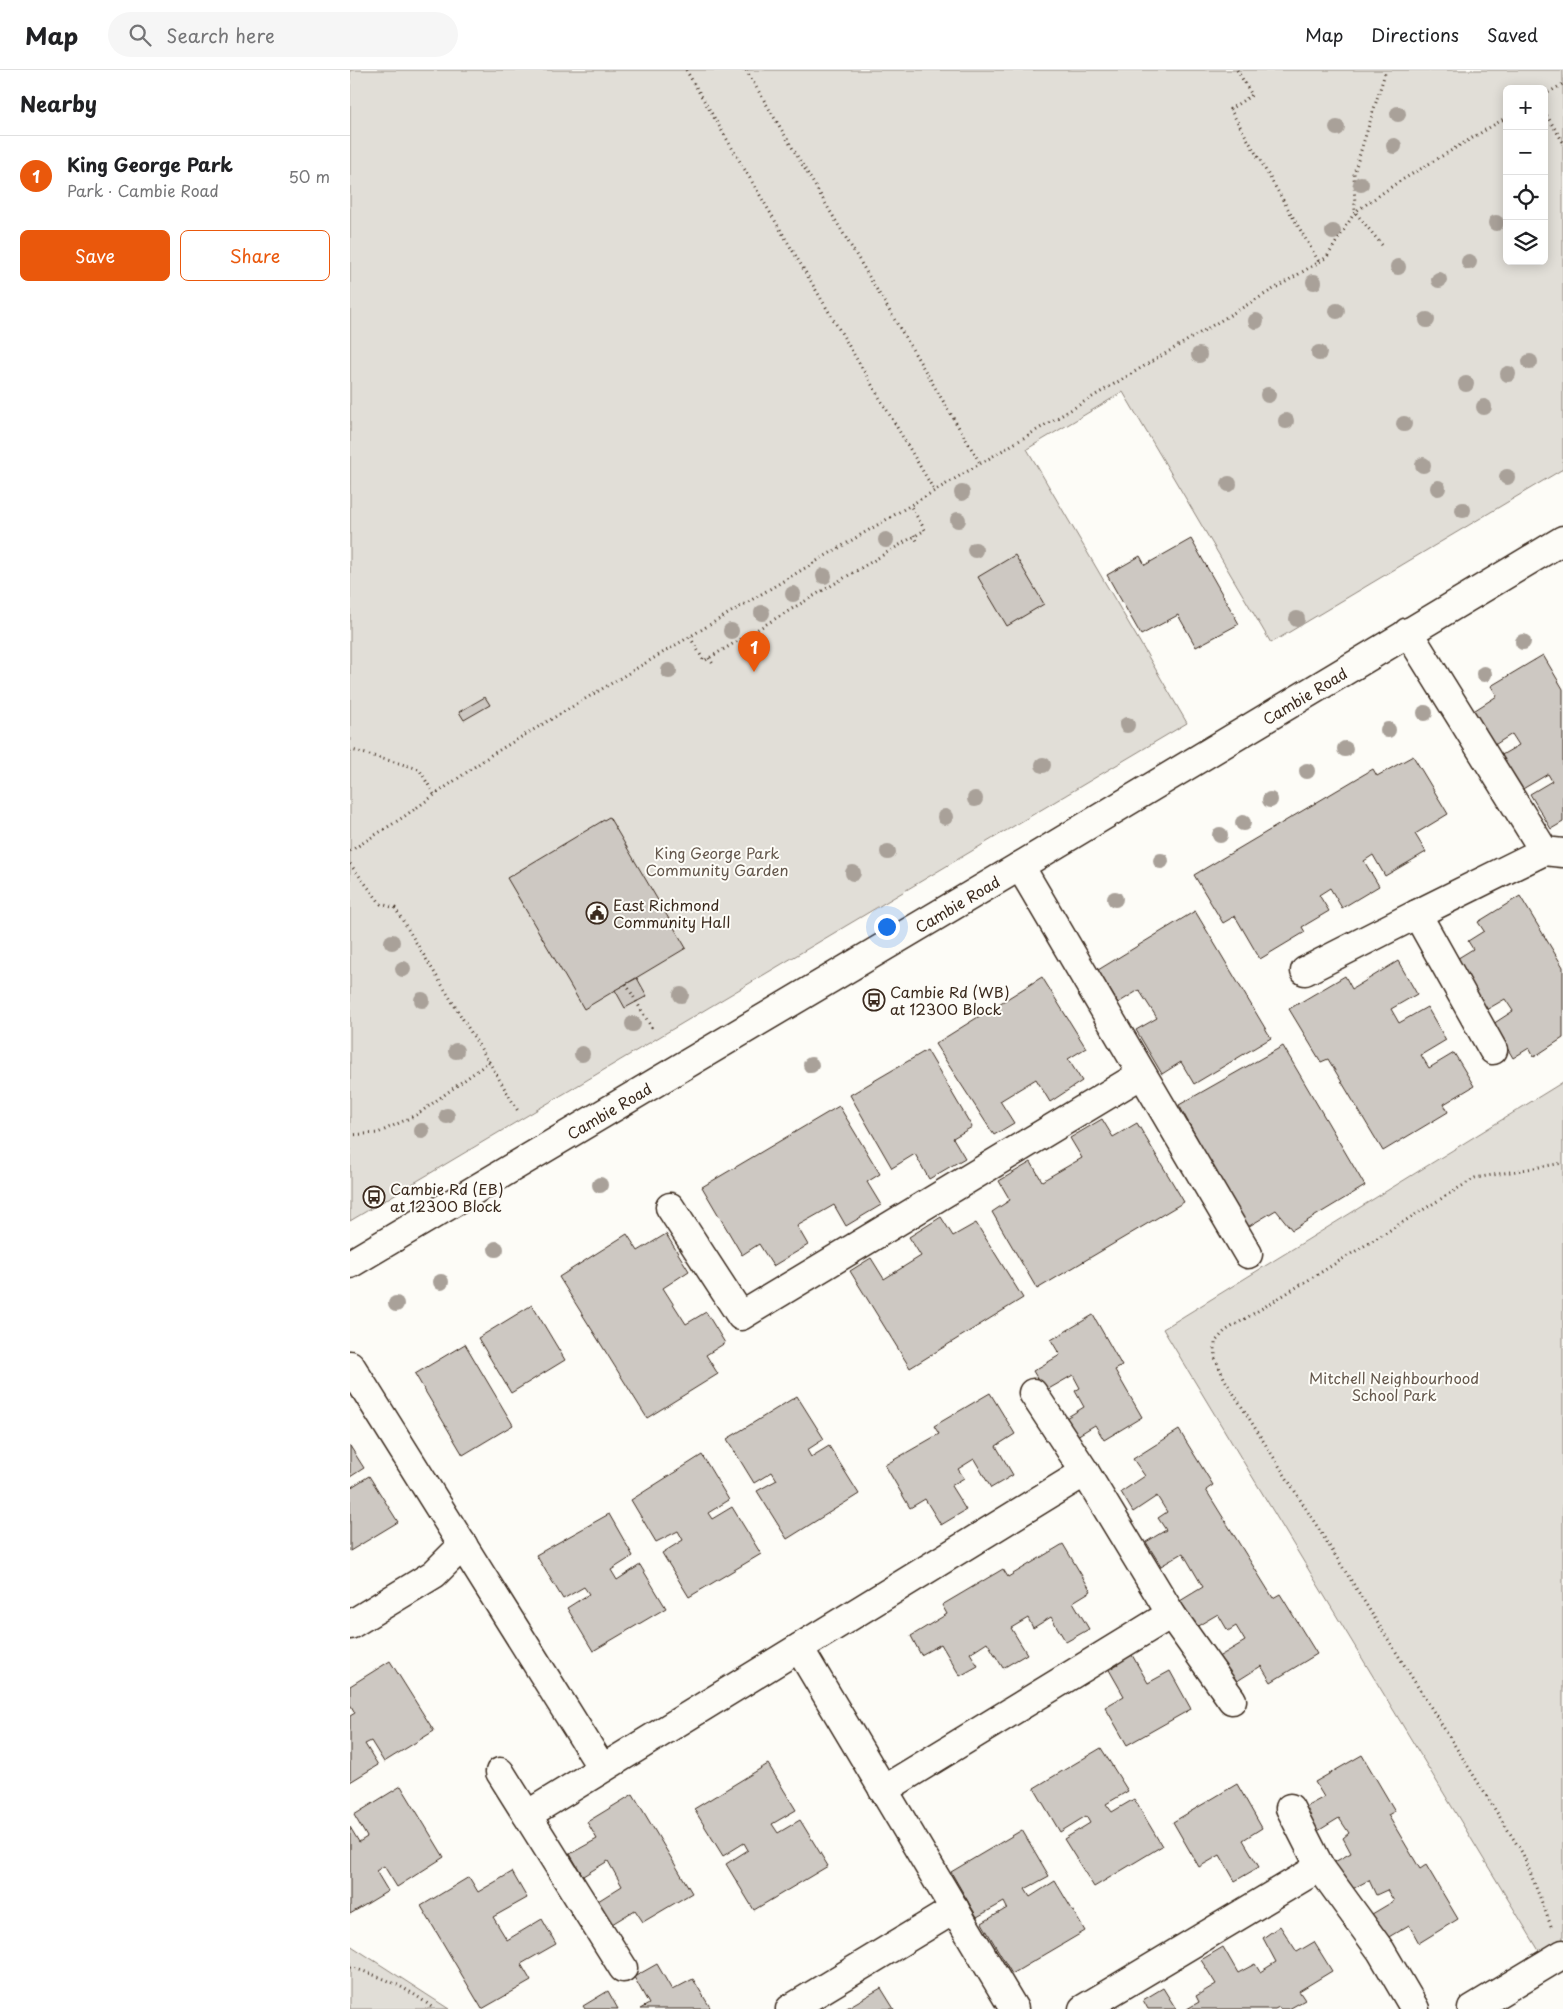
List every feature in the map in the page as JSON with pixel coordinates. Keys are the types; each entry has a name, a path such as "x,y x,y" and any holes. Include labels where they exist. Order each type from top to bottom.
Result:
{"main road":[{"name":"Cambie Road","path":"350,1264 1020,866 1563,540"},
{"path":"1305,971 1417,914 1553,852 1408,632"},
{"path":"1020,866 1248,1254"},
{"path":"1417,914 1494,1050"},
{"path":"670,1207 740,1316 1142,1074"},
{"path":"350,1365 602,1768"},
{"path":"1033,1393 1085,1472 1171,1614 1232,1700"},
{"path":"527,1815 1085,1472"},
{"path":"350,1625 434,1574 463,1546"},
{"path":"883,1790 1171,1614"},
{"path":"799,1648 1014,2009"},
{"path":"500,1772 623,1968"},
{"path":"1290,1808 1320,1867 1381,1951 1414,2009"},
{"path":"1083,2009 1320,1867"},
{"path":"790,2009 955,1909"},
{"path":"1472,2009 1563,1954"}],"path":[{"path":"686,70 934,490"},
{"path":"746,70 980,464"},
{"path":"1237,70 1252,95 1230,109 1319,262"},
{"path":"1382,245 1355,212 1354,173 1386,70"},
{"path":"1548,93 1563,84"},
{"path":"1548,117 1563,142"},
{"path":"350,851 435,796 491,756 1327,257 1355,212 1397,183 1503,119"},
{"path":"690,637 704,661 924,530 910,505"},
{"path":"914,535 918,543"},
{"path":"709,658 713,664"},
{"path":"350,751 418,769 435,796"},
{"path":"350,864 381,904 395,908 518,1111"},
{"path":"626,984 653,1030"},
{"path":"350,1135 378,1133 418,1114 489,1062"},
{"path":"1551,1927 1523,1854 1225,1380 1215,1358 1215,1342 1225,1331 1475,1178 1563,1163"},
{"path":"350,1967 384,1978 420,1997 434,2009"}],"green space":[{"name":"King George Park Community Garden","path":"350,70 1563,70 1563,469 1271,643 1123,392 1027,449 1187,723 350,1221"},
{"name":"Mitchell Neighbourhood School Park","path":"1563,1082 1563,1940 1541,1954 1163,1329"},
{"path":"350,1945 449,2009 350,2009"}],"building":[{"path":"1191,539 1239,624 1196,647 1178,615 1141,635 1107,575 1140,556 1145,565"},
{"path":"1015,555 1044,604 1007,626 978,577"},
{"path":"1543,655 1563,689 1563,822 1551,829 1530,794 1552,781 1548,774 1521,790 1500,756 1519,745 1512,734 1493,746 1472,712 1497,696 1491,686"},
{"path":"485,697 490,705 464,720 459,712"},
{"path":"1413,756 1448,814 1415,834 1426,852 1385,876 1373,855 1364,861 1379,886 1342,908 1330,888 1319,895 1329,911 1302,927 1305,932 1260,959 1235,916 1223,923 1194,875 1373,769 1377,776"},
{"name":"East Richmond Community Hall","path":"609,817 686,948 584,1009 507,878"},
{"path":"1520,896 1563,967 1563,1038 1534,1057 1529,1048 1513,1058 1493,1024 1513,1011 1505,999 1486,1010 1455,960 1473,949 1468,941 1484,931 1478,922"},
{"path":"1195,911 1271,1038 1194,1084 1181,1062 1162,1074 1136,1030 1157,1018 1139,990 1118,1003 1098,970"},
{"path":"1398,961 1417,994 1391,1009 1399,1023 1427,1007 1446,1040 1421,1055 1429,1068 1454,1053 1474,1086 1444,1104 1448,1112 1383,1151 1328,1059 1321,1062 1289,1009 1345,976 1352,989"},
{"path":"1042,977 1086,1048 1068,1059 1082,1081 1050,1102 1036,1079 1000,1101 1014,1123 994,1135 935,1044"},
{"path":"637,978 647,996 625,1008 615,990"},
{"path":"1283,1046 1365,1186 1292,1230 1276,1210 1246,1228 1179,1105"},
{"path":"927,1050 972,1127 953,1138 965,1158 929,1179 915,1154 892,1168 850,1095"},
{"path":"839,1106 880,1174 867,1182 881,1205 846,1226 834,1205 797,1226 808,1245 773,1266 759,1244 742,1255 702,1187"},
{"path":"1102,1119 1113,1137 1137,1123 1184,1202 1037,1289 992,1212 1010,1200 999,1181 1031,1162 1042,1181 1082,1158 1070,1138"},
{"path":"941,1217 953,1236 976,1223 1023,1298 910,1368 850,1271 871,1258 884,1279 921,1256 909,1237"},
{"path":"627,1234 638,1251 666,1234 689,1271 663,1288 686,1324 706,1312 725,1343 706,1355 718,1374 647,1418 559,1277"},
{"path":"532,1305 565,1360 511,1393 478,1338"},
{"path":"1093,1315 1122,1366 1115,1370 1142,1417 1104,1440 1095,1425 1072,1439 1061,1421 1084,1407 1075,1391 1080,1388 1073,1375 1045,1391 1033,1371 1060,1355 1051,1340"},
{"path":"465,1344 513,1425 463,1455 415,1374"},
{"path":"990,1393 1015,1434 996,1446 1013,1475 991,1488 974,1459 958,1469 964,1478 951,1486 966,1510 941,1525 925,1499 910,1508 885,1465 939,1434 934,1426"},
{"path":"797,1396 824,1439 807,1450 811,1457 829,1446 859,1494 787,1539 757,1491 777,1480 772,1472 754,1483 727,1439"},
{"path":"1179,1430 1213,1485 1206,1490 1273,1598 1280,1594 1317,1654 1271,1682 1261,1666 1231,1685 1215,1659 1245,1641 1236,1626 1228,1631 1218,1614 1196,1627 1180,1601 1203,1587 1183,1553 1161,1566 1146,1542 1166,1530 1158,1518 1167,1512 1157,1496 1133,1512 1121,1492 1145,1476 1133,1459"},
{"path":"350,1446 364,1468 350,1477"},
{"path":"702,1455 729,1500 708,1513 712,1519 732,1507 761,1554 689,1597 662,1553 683,1540 678,1531 656,1542 631,1500"},
{"path":"369,1476 398,1522 350,1551 350,1488"},
{"path":"609,1514 633,1556 611,1570 617,1580 640,1565 666,1608 593,1651 567,1608 589,1594 584,1587 563,1599 536,1555"},
{"path":"1063,1544 1091,1591 1073,1602 1089,1629 1066,1642 1051,1617 1033,1628 1028,1618 1011,1628 1027,1654 1003,1668 987,1642 970,1653 978,1666 960,1676 941,1644 921,1655 911,1636 947,1614 942,1605 1003,1569 1008,1577"},
{"path":"1132,1655 1148,1683 1170,1671 1191,1709 1127,1745 1105,1707 1124,1696 1108,1668"},
{"path":"390,1661 434,1731 384,1762 371,1741 365,1744 378,1765 350,1782 350,1716 355,1713 350,1704 350,1686"},
{"path":"1101,1748 1128,1791 1106,1804 1112,1812 1134,1799 1162,1846 1094,1887 1064,1839 1090,1823 1086,1816 1060,1832 1034,1788"},
{"path":"1362,1755 1395,1811 1388,1815 1420,1869 1426,1865 1458,1919 1419,1943 1409,1925 1382,1941 1367,1917 1394,1901 1387,1890 1376,1895 1369,1880 1345,1893 1329,1865 1351,1853 1343,1838 1349,1833 1339,1818 1313,1834 1300,1810 1324,1797 1315,1782"},
{"path":"768,1764 796,1810 772,1824 778,1833 800,1820 828,1866 754,1910 726,1864 748,1850 744,1843 723,1856 694,1809"},
{"path":"1237,1784 1262,1828 1243,1840 1259,1867 1235,1881 1220,1855 1199,1867 1173,1822"},
{"path":"401,1786 444,1857 397,1887 384,1866 376,1871 388,1891 350,1914 350,1827 359,1842 367,1837 354,1815"},
{"path":"633,1794 692,1893 643,1922 635,1910 612,1924 598,1901 622,1886 608,1861 583,1876 570,1854 597,1839 587,1822"},
{"path":"1022,1830 1049,1876 1025,1889 1030,1897 1055,1881 1085,1931 1012,1974 982,1923 1007,1908 1004,1902 977,1917 951,1872"},
{"path":"512,1872 527,1898 493,1917 507,1940 542,1919 556,1944 521,1964 531,1981 482,2009 421,1906 469,1877 478,1892"},
{"path":"1280,1926 1297,1952 1314,1942 1332,1971 1299,1991 1305,2000 1289,2009 1280,2009 1279,2007 1275,2009 1187,2009 1199,2002 1196,1996 1216,1984 1201,1960 1223,1947 1238,1973 1255,1964 1260,1972 1276,1962 1263,1938"},
{"path":"657,1964 672,1990 693,1979 711,2009 640,2009 649,2004 634,1977"},
{"path":"881,1988 894,2009 845,2009"},
{"path":"1163,1988 1176,2009 1148,2009 1143,2000"},
{"path":"608,1991 618,2009 585,2009 583,2006"}],"place":[{"name":"King George Park","path":"754,672"},
{"name":"East Richmond Community Hall","path":"597,913"},
{"name":"Cambie Rd (WB) at 12300 Block","path":"874,1000"},
{"name":"Cambie Rd (EB) at 12300 Block","path":"374,1197"}]}
